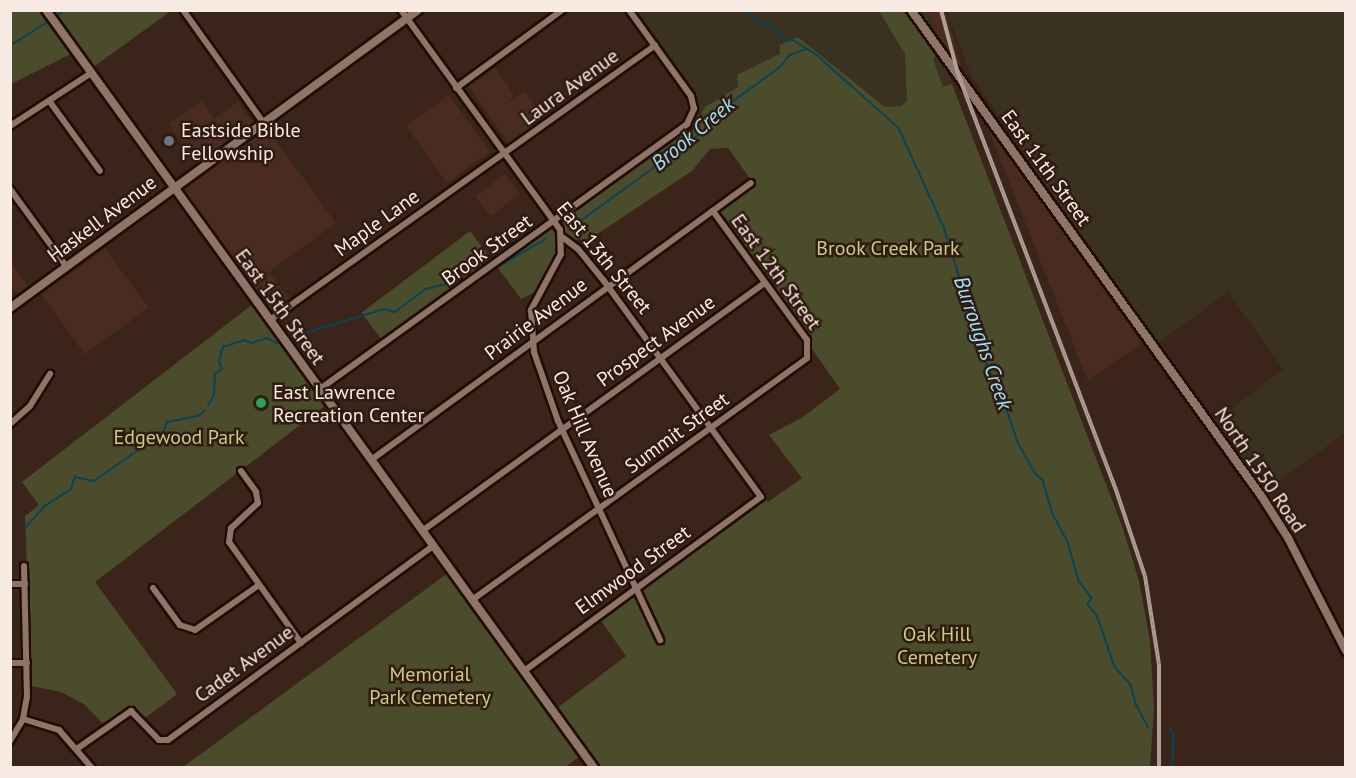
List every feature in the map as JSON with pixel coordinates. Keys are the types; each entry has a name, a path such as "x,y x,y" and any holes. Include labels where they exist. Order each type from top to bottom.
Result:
{"main road":[{"name":"East 15th Street","path":"46,10 594,768"},
{"name":"Haskell Avenue","path":"10,308 418,10"},
{"name":"East 11th Street","path":"911,10 1154,345"},
{"name":"North 1550 Road","path":"1154,345 1269,508 1346,651"}],"street":[{"path":"183,10 263,122"},
{"name":"East 13th Street","path":"401,10 562,237 578,249 608,287 761,497"},
{"path":"456,88 562,10"},
{"path":"629,10 655,45"},
{"name":"Brook Street","path":"320,389 687,124 693,109 688,91 655,45"},
{"name":"Laura Avenue","path":"504,153 655,45"},
{"path":"10,126 50,102 91,73"},
{"path":"50,102 100,171"},
{"name":"Maple Lane","path":"270,320 504,153"},
{"name":"Prairie Avenue","path":"371,460 751,183"},
{"path":"10,189 66,266"},
{"name":"East 12th Street","path":"713,211 807,340 810,353"},
{"name":"Oak Hill Avenue","path":"562,237 558,261 531,310 532,343 562,430 660,640"},
{"name":"Prospect Avenue","path":"422,531 764,283"},
{"name":"Summit Street","path":"472,600 804,362 810,353"},
{"path":"10,424 30,406 50,374"},
{"path":"240,471 256,492 258,504 231,528 229,542 301,643"},
{"name":"Elmwood Street","path":"524,671 761,497"},
{"name":"Cadet Avenue","path":"78,748 130,711 139,716 154,737 168,740 433,546"},
{"path":"10,741 23,719 27,663 24,566"},
{"path":"10,584 25,584"},
{"path":"153,588 180,625 195,630 259,585"},
{"path":"10,663 27,663"},
{"path":"23,719 52,726 78,748 92,768"}],"shaded area":[{"path":"632,11 928,11 952,84 893,127 794,49 700,117 693,94"},
{"path":"928,11 946,11 963,75 940,45"},
{"path":"947,11 1345,11 1345,433 1262,493 1210,426 1283,369 1228,292 1154,346 971,75"},
{"path":"495,68 514,95 504,104 525,92 544,118 521,135 524,141 513,149 465,81 476,74 480,79"},
{"path":"449,95 490,152 447,183 406,126"},
{"path":"201,101 214,119 238,102 253,123 198,164 168,124"},
{"path":"985,121 1142,343 1088,381"},
{"path":"265,126 336,223 269,272 291,301 273,313 268,311 181,188"},
{"path":"505,174 520,194 490,216 475,196"},
{"path":"105,248 148,308 85,354 41,294"},
{"path":"11,262 28,286 17,294 11,285"}],"green space":[{"path":"11,11 41,11 56,31 51,11 171,11 92,68 79,50 11,84"},
{"path":"879,11 904,11 937,54 933,59 943,87 952,84 1122,526 1139,581 1150,641 1154,708 1150,767 598,767 556,709 626,656 599,618 631,596 643,596 641,588 654,577 765,498 768,502 802,478 769,435 803,417 840,389 717,213 754,184 728,148 710,149 692,171 590,239 571,240 563,229 563,219 687,127 696,111 700,117 705,107 738,87 737,75 780,54 780,45 798,37 885,107 901,106 907,101 905,54"},
{"path":"552,228 558,243 555,261 535,292 521,299 495,264"},
{"path":"470,231 492,260 383,342 361,313"},
{"name":"Edgewood Park","path":"253,304 326,405 95,582 177,694 145,718 129,707 103,724 84,704 61,692 31,686 25,516 39,505 22,482"},
{"name":"Memorial Park Cemetery","path":"448,573 580,756 564,768 183,767"}],"waterway":[{"name":"Burroughs Creek","path":"58,15 65,10"},
{"name":"Burroughs Creek","path":"747,10 762,25 770,24 786,41 793,40 817,55 899,128 944,227 968,304 975,309 988,369 998,383 1018,442 1035,473 1043,480 1052,512 1068,542 1079,581 1092,598 1088,605 1097,615 1115,667 1131,685 1136,704 1149,728"},
{"name":"Burroughs Creek","path":"10,46 46,23"},
{"name":"Brook Creek","path":"579,222 707,129 715,114 779,68 790,55 806,49"},
{"name":"Brook Creek","path":"486,274 546,239"},
{"name":"Brook Creek","path":"292,337 384,309 395,312 426,289 462,280"},
{"name":"Brook Creek","path":"208,406 214,395 215,374 222,369 219,361 223,347 244,340 252,343 267,338 277,343"},
{"name":"Brook Creek","path":"25,528 45,506 71,489 75,477 94,481 163,433 167,422 199,416 205,410"},
{"name":"Burroughs Creek","path":"1170,730 1174,732 1173,768"}],"railway":[{"path":"941,10 958,74 1115,487 1145,576 1159,664 1159,768"}],"place":[{"name":"Eastside Bible Fellowship","path":"169,141"},
{"name":"East Lawrence Recreation Center","path":"261,403"}],"park label":[{"name":"Brook Creek Park","path":"888,248"},
{"name":"Oak Hill Cemetery","path":"937,646"}]}
